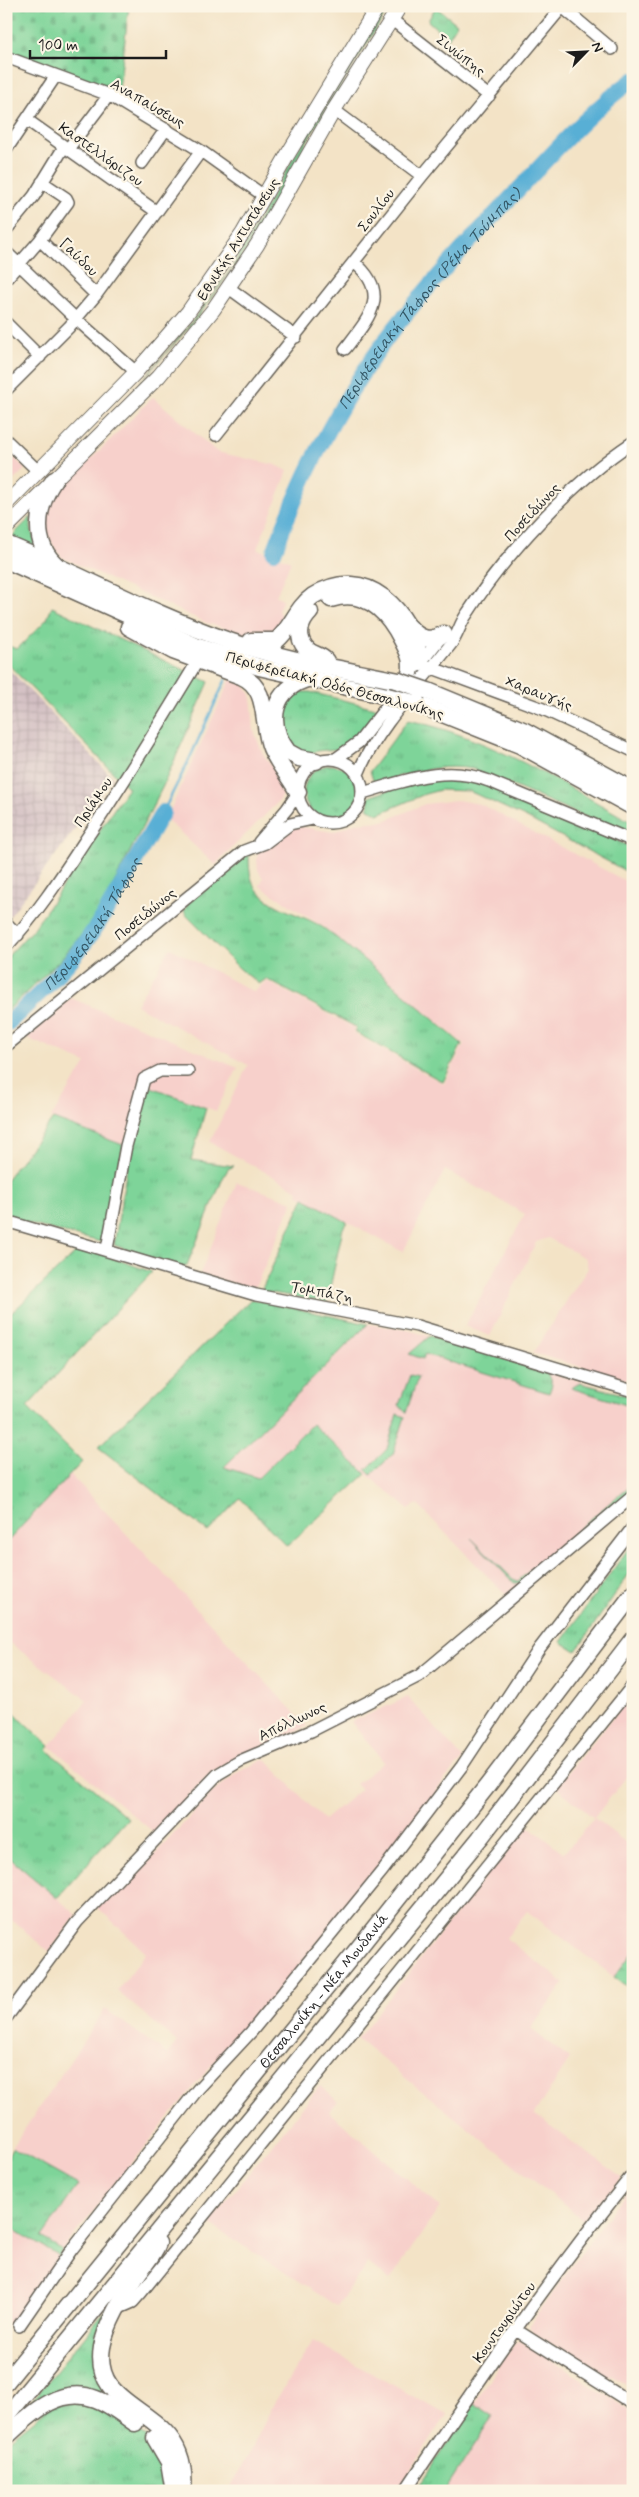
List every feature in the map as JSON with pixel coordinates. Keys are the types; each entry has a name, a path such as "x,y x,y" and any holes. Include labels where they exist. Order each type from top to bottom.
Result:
{"highway":[{"path":"54,480 42,504 38,528 48,554 64,570"},
{"name":"Περιφερειακή Οδός Θεσσαλονίκης","path":"6,544 159,613 236,643 331,666 404,679 428,691 525,731 633,790"},
{"name":"Περιφερειακή Οδός Θεσσαλονίκης","path":"6,560 196,646 259,667 418,704 470,723 520,745 633,807"},
{"path":"6,569 33,572"},
{"path":"236,643 276,640 307,601 324,591 344,586 365,588 385,598 402,615 409,627 421,662"},
{"path":"73,590 156,643 251,682 263,702 265,729 272,748 298,792"},
{"path":"331,666 322,657 308,650 301,638 300,629 305,617 311,611 321,603 340,596 365,599 375,604 392,620 421,662"},
{"path":"409,627 424,639 436,639 444,634"},
{"path":"404,679 412,667 421,662"},
{"path":"310,678 293,684 281,694 277,703 276,723 288,752 300,758 316,761"},
{"name":"Θεσσαλονίκη - Νέα Μουδανιά","path":"6,2382 362,1945 494,1778 633,1594"},
{"name":"Θεσσαλονίκη - Νέα Μουδανιά","path":"6,2417 497,1817 633,1639"},
{"path":"164,2224 155,2250 117,2309 102,2347 103,2370 106,2379 128,2406 159,2427 169,2438 180,2457 183,2491"},
{"path":"6,2437 37,2410 54,2400 78,2395 97,2399 139,2425 156,2439 164,2450 171,2467 172,2491"}],"main road":[{"name":"Εθνικής Αντιστάσεως","path":"6,504 136,372 165,340 208,285 264,196 378,6"},
{"name":"Εθνικής Αντιστάσεως","path":"6,528 159,376 203,324 262,237 334,110 400,6"}],"street":[{"path":"562,7 612,49"},
{"name":"Σουλίου","path":"216,436 422,176 562,7"},
{"name":"Σινώπης","path":"391,19 489,96"},
{"name":"Αναπαύσεως","path":"6,57 109,95 166,129 264,196"},
{"path":"6,150 56,77"},
{"path":"6,230 66,148 109,95"},
{"path":"334,110 422,176"},
{"name":"Καστελλόριζου","path":"27,120 157,212"},
{"path":"142,163 166,129"},
{"path":"6,390 76,319 96,295 201,152"},
{"path":"6,279 40,240 68,200 42,182"},
{"name":"Γαύδου","path":"40,240 96,295"},
{"path":"6,252 76,319 136,372"},
{"path":"345,349 367,319 374,298 372,280 354,262"},
{"path":"229,288 296,337"},
{"path":"6,323 40,357"},
{"path":"6,440 39,472"},
{"name":"Ποσειδώνος","path":"421,662 453,641 466,615 511,556 569,494 603,463 633,442"},
{"name":"Ποσειδώνος","path":"358,774 372,746 421,662 444,634 466,615"},
{"name":"Χαραυγής","path":"421,662 543,709 633,751"},
{"name":"Πριάμου","path":"6,947 32,918 127,778 194,667"},
{"path":"337,758 359,742 404,679"},
{"path":"326,758 337,758 349,764 358,774 362,793 358,807 343,821 328,824 313,819 303,808 298,792 299,782 304,770 316,761 326,758"},
{"path":"362,793 430,774 465,774 489,781 633,841"},
{"path":"258,846 298,792"},
{"name":"Ποσειδώνος","path":"6,1046 244,851 258,846 290,824 313,819"},
{"path":"6,923 18,935"},
{"path":"107,1249 126,1146 144,1079 160,1070 188,1071"},
{"name":"Τομπάζη","path":"6,1221 107,1249 256,1295 417,1326 633,1391"},
{"name":"Απόλλωνος","path":"6,2018 77,1922 218,1774 240,1761 311,1731 419,1676 633,1496"},
{"path":"20,2326 72,2249 198,2089 251,2032 383,1870 462,1766 539,1648 633,1527"},
{"path":"117,2309 133,2302 140,2294 633,1685"},
{"name":"Κουντουριώτου","path":"405,2491 516,2330 633,2174"},
{"path":"516,2330 633,2404"}],"shaded area":[{"path":"153,397 217,452 276,465 288,471 257,549 291,561 276,596 283,599 278,611 286,620 277,637 251,636 207,623 61,557 53,545 46,530 48,505 54,496"},
{"path":"6,449 25,469 6,488"},
{"path":"6,666 113,778 10,916 6,912"},
{"path":"232,676 243,683 251,695 254,731 263,754 279,776 282,795 280,800 215,865 166,819"},
{"path":"457,800 480,804 633,885 633,1379 631,1381 533,1353 588,1268 585,1258 548,1238 536,1242 490,1336 465,1326 525,1214 445,1170 403,1252 304,1198 297,1194 298,1190 210,1142 248,1065 136,1005 170,948 254,992 266,981 355,1028 353,1033 444,1084 464,1044 324,927 260,886 263,878 258,870 257,860 258,851 296,826 333,832 355,823 384,821 425,804"},
{"path":"71,998 238,1068 216,1111 146,1085 123,1145 51,1118 86,1063 24,1037"},
{"path":"237,1182 293,1202 254,1290 200,1274"},
{"path":"368,1324 408,1330 633,1397 633,1490 508,1597 417,1504 409,1509 366,1474 313,1425 258,1479 224,1467"},
{"path":"70,1474 307,1726 228,1763 211,1774 190,1794 157,1835 50,1746 87,1700 6,1640 6,1543"},
{"path":"633,1693 633,1780 627,1776 594,1818 556,1787"},
{"path":"408,1697 463,1759 443,1781 425,1809 273,1998 208,2069 62,2250 41,2238 78,2185 12,2148 105,2009 167,2054 177,2042 117,1991 146,1953 96,1906 155,1854 213,1792 238,1772 265,1759 324,1820 361,1789 356,1784 384,1762 351,1722"},
{"path":"594,1818 633,1848 633,1952 614,1977 527,1911 506,1938 564,1983 531,2029 570,2059 534,2114 622,2178 584,2221 357,2039 526,1824 564,1853"},
{"path":"6,1855 77,1915 49,1952 6,1915"},
{"path":"320,2086 338,2101 329,2112 440,2207 390,2280 368,2263 337,2306 208,2223"},
{"path":"633,2182 633,2392 628,2385 613,2376 606,2377 533,2333 529,2325"},
{"path":"6,2230 12,2233 14,2230 60,2257 10,2325 6,2324"},
{"path":"313,2341 447,2415 397,2491 228,2491 273,2405"},
{"path":"521,2341 633,2412 633,2491 415,2491 514,2344"}],"green space":[{"path":"6,6 129,6 119,89 95,85 6,50"},
{"path":"387,6 390,6 311,134 246,250 197,318 132,392 191,323 231,269 297,152"},
{"path":"434,6 440,6 438,9 457,24 448,39 428,21 435,8"},
{"path":"31,517 31,528 37,549 14,538 13,535"},
{"path":"52,607 209,682 163,786 107,897 86,929 60,960 6,1012 6,958 35,927 128,788 6,662 6,648 8,646 17,649 47,619"},
{"path":"299,692 310,692 380,709 357,740 345,748 307,754 292,745 284,723 287,703"},
{"path":"408,720 467,738 552,777 633,823 633,837 473,769 453,767 434,769 406,774 379,782 373,780 370,771"},
{"path":"331,765 341,767 350,773 356,782 358,792 356,802 350,811 341,817 331,819 321,817 312,811 306,802 304,792 306,782 312,773 321,767"},
{"path":"427,777 460,777 493,788 633,848 633,875 527,818 469,791 440,790 425,794 378,814 368,808 369,797"},
{"path":"249,853 251,879 259,892 274,904 325,929 378,971 462,1044 443,1082 355,1032 356,1027 266,979 259,984 239,968 186,915 184,911 188,903"},
{"path":"146,1085 206,1108 191,1160 234,1166 228,1169 223,1178 187,1265 179,1268 114,1245 131,1144"},
{"path":"53,1119 123,1145 105,1243 6,1218 6,1180"},
{"path":"304,1198 347,1222 343,1228 327,1302 261,1291"},
{"path":"82,1247 152,1272 27,1407 82,1462 6,1543 6,1318"},
{"path":"251,1299 368,1324 224,1467 258,1478 312,1424 366,1474 287,1546 240,1498 208,1532 98,1447"},
{"path":"430,1336 547,1372 552,1385 549,1393 425,1354 423,1359 409,1354"},
{"path":"410,1375 418,1377 406,1413 399,1405"},
{"path":"580,1383 633,1397 633,1407 571,1388"},
{"path":"397,1414 405,1417 393,1454 371,1475 366,1470 387,1449"},
{"path":"633,1483 633,1490 525,1583 514,1583 471,1538 513,1579 518,1581"},
{"path":"633,1542 633,1568 576,1651 561,1642"},
{"path":"6,1706 50,1746 47,1750 128,1818 57,1898 6,1855"},
{"path":"633,1952 633,1991 614,1977"},
{"path":"12,2148 78,2185 42,2237 62,2250 60,2257 14,2230 12,2233 6,2230 6,2158"},
{"path":"124,2288 99,2337 118,2401 87,2393 14,2423"},
{"path":"86,2402 113,2413 155,2443 159,2448 168,2491 6,2490 6,2442 53,2405"},
{"path":"474,2403 493,2416 445,2491 415,2491"}],"waterway":[{"name":"Περιφερειακή Τάφρος (Ρέμα Τούμπας)","path":"274,552 309,468 323,441 353,388 387,338 450,262 559,146 587,118 633,80"},
{"name":"Περιφερειακή Τάφρος (Ρέμα Τούμπας)","path":"163,812 226,679"},
{"name":"Περιφερειακή Τάφρος","path":"6,1025 53,980 85,943 112,901 163,812"}]}
